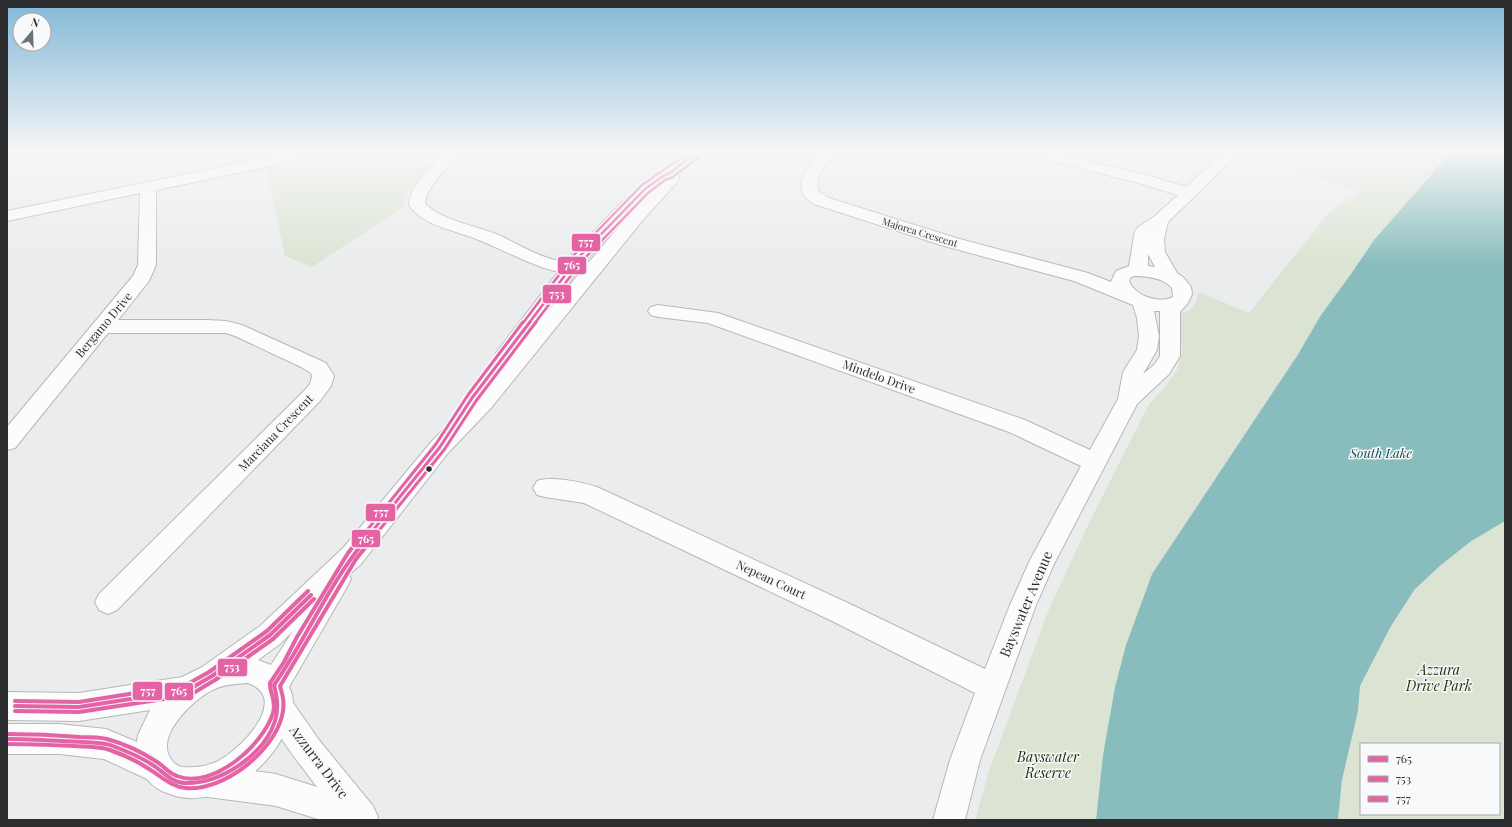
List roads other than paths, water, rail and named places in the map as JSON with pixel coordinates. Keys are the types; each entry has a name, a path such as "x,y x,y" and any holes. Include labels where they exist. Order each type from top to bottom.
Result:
{"street":[{"path":"7,216 135,190"},
{"name":"Bergamo Drive","path":"7,442 142,277 147,265 148,190"},
{"path":"422,190 417,199 417,205 430,215 492,239 525,256 554,265 574,263 595,268"},
{"path":"440,447 472,398 574,263 644,190"},
{"path":"156,767 152,753 153,737 164,714 172,704 270,635 352,556 440,447 483,403 636,217 661,190"},
{"name":"Majorca Crescent","path":"809,190 812,195 823,202 950,242 1081,277 1136,299"},
{"path":"1178,190 1189,193"},
{"name":"Bayswater Avenue","path":"1129,399 1132,372 1147,350 1149,336 1147,318 1136,299 1122,289 1120,283 1131,273 1138,262 1144,231 1161,220 1192,190"},
{"name":"Bayswater Avenue","path":"1161,220 1155,235 1155,252 1170,278"},
{"name":"Bayswater Avenue","path":"949,820 965,760 1023,605 1043,560 1129,399 1162,369 1170,356 1170,311 1182,299 1182,288 1170,278 1150,270 1131,273"},
{"name":"Majorca Crescent","path":"1081,277 1131,273"},
{"path":"1136,299 1162,306 1177,303"},
{"name":"Mindelo Drive","path":"658,311 711,317 1017,426 1095,462"},
{"name":"Marciana Crescent","path":"102,326 226,327 242,331 308,362 318,368 323,376 320,386 312,396 108,602"},
{"name":"Nepean Court","path":"545,488 588,494 840,612 992,687"},
{"path":"7,739 59,739 106,744 156,767 168,778 185,783 206,781 228,773 247,759 263,743 274,725 276,696 288,665 301,640 352,556"},
{"path":"7,706 79,707 200,683 230,671 248,670 264,675 276,696"},
{"name":"Azzurra Drive","path":"276,696 308,751 363,818"},
{"name":"Azzurra Drive","path":"206,781 276,790 363,818"}],"water":[{"name":"South Lake","path":"1418,190 1505,190 1505,521 1470,542 1441,565 1415,589 1391,626 1360,686 1358,711 1342,780 1338,820 1096,820 1103,755 1115,687 1126,645 1152,574 1297,356 1321,315 1374,240"}],"park label":[{"name":"Azzura Drive Park","path":"1439,678"},
{"name":"Bayswater Reserve","path":"1048,766"}]}
